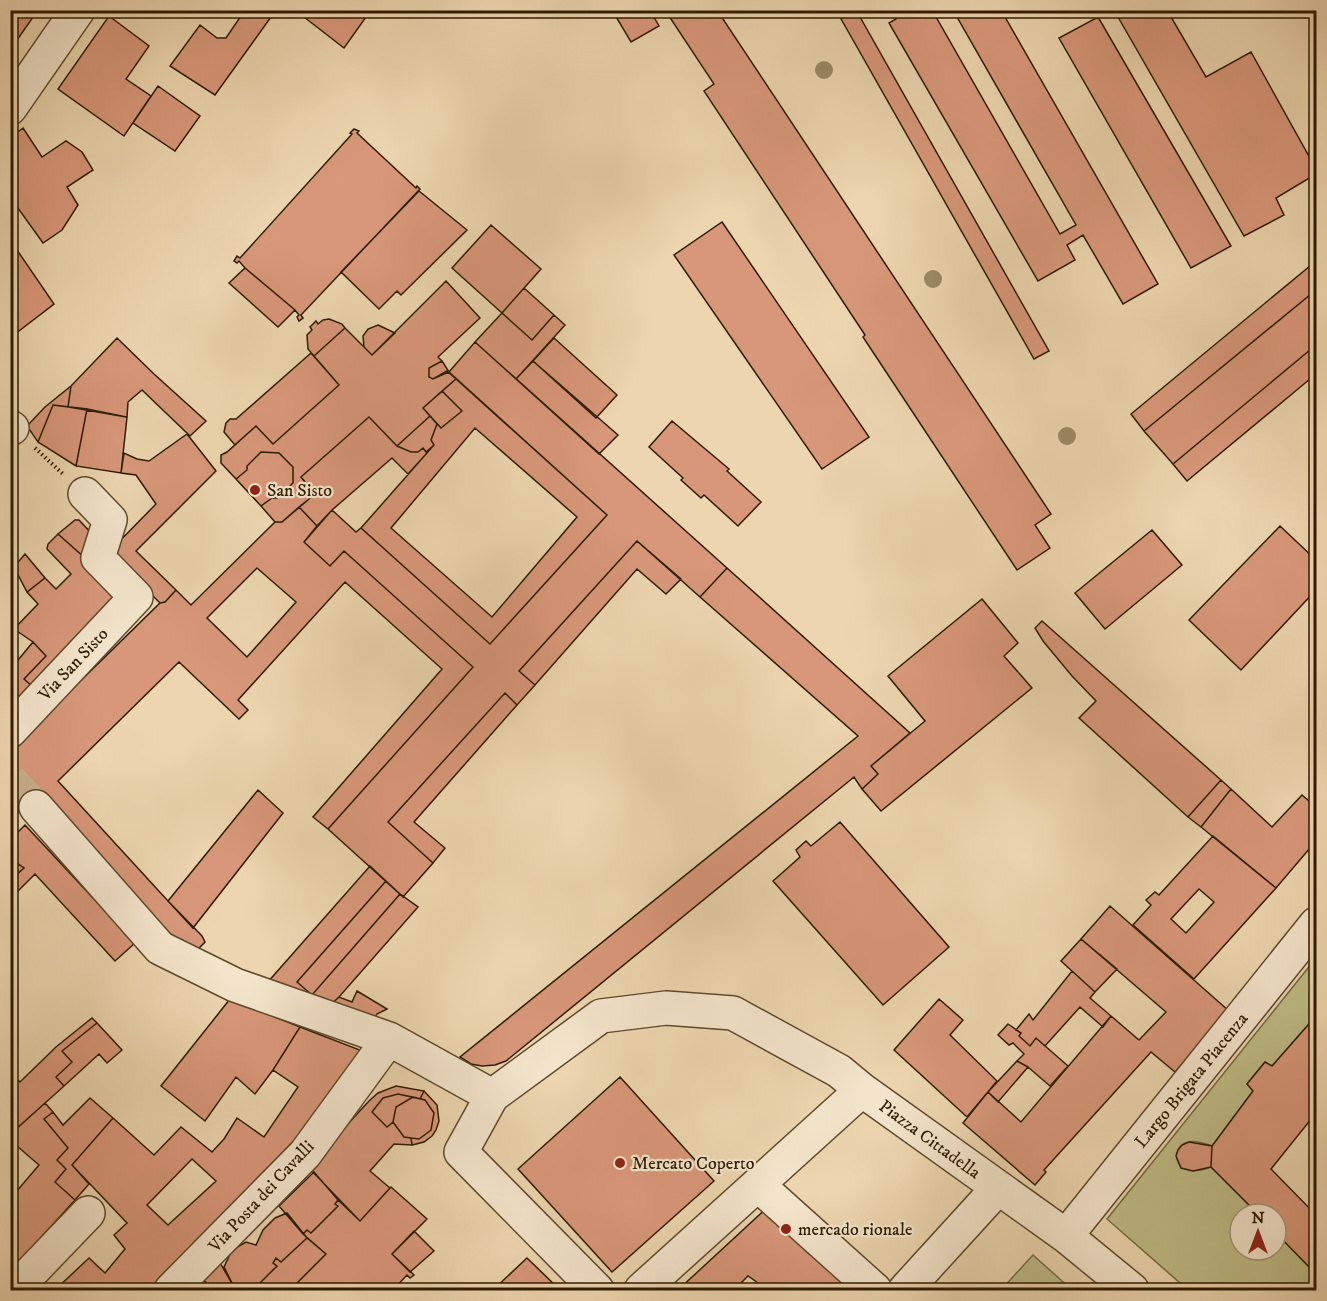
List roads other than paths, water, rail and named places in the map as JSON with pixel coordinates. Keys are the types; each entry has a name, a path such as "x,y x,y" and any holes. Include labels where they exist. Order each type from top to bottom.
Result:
{"street":[{"path":"10,108 78,10"},
{"name":"Via San Sisto","path":"10,730 136,597 98,558 110,520 85,494"},
{"path":"36,807 160,948 235,985 389,1039 492,1096 461,1152 597,1290"},
{"name":"Largo Brigata Piacenza","path":"1065,1236 1317,924"},
{"name":"Piazza Cittadella","path":"492,1096 601,1016 666,1008 733,1013 838,1071 1065,1236 1132,1290"},
{"name":"Via Posta dei Cavalli","path":"171,1290 304,1154 389,1039"},
{"path":"641,1290 862,1090"},
{"path":"758,1185 875,1290"},
{"name":"Piazza Cittadella","path":"905,1290 998,1188"},
{"path":"15,1287 88,1213"}],"tunnel":[{"path":"10,780 36,807"}],"place":[{"name":"San Sisto","path":"255,490"},
{"name":"Mercato Coperto","path":"620,1163"},
{"name":"mercado rionale","path":"786,1229"}]}
